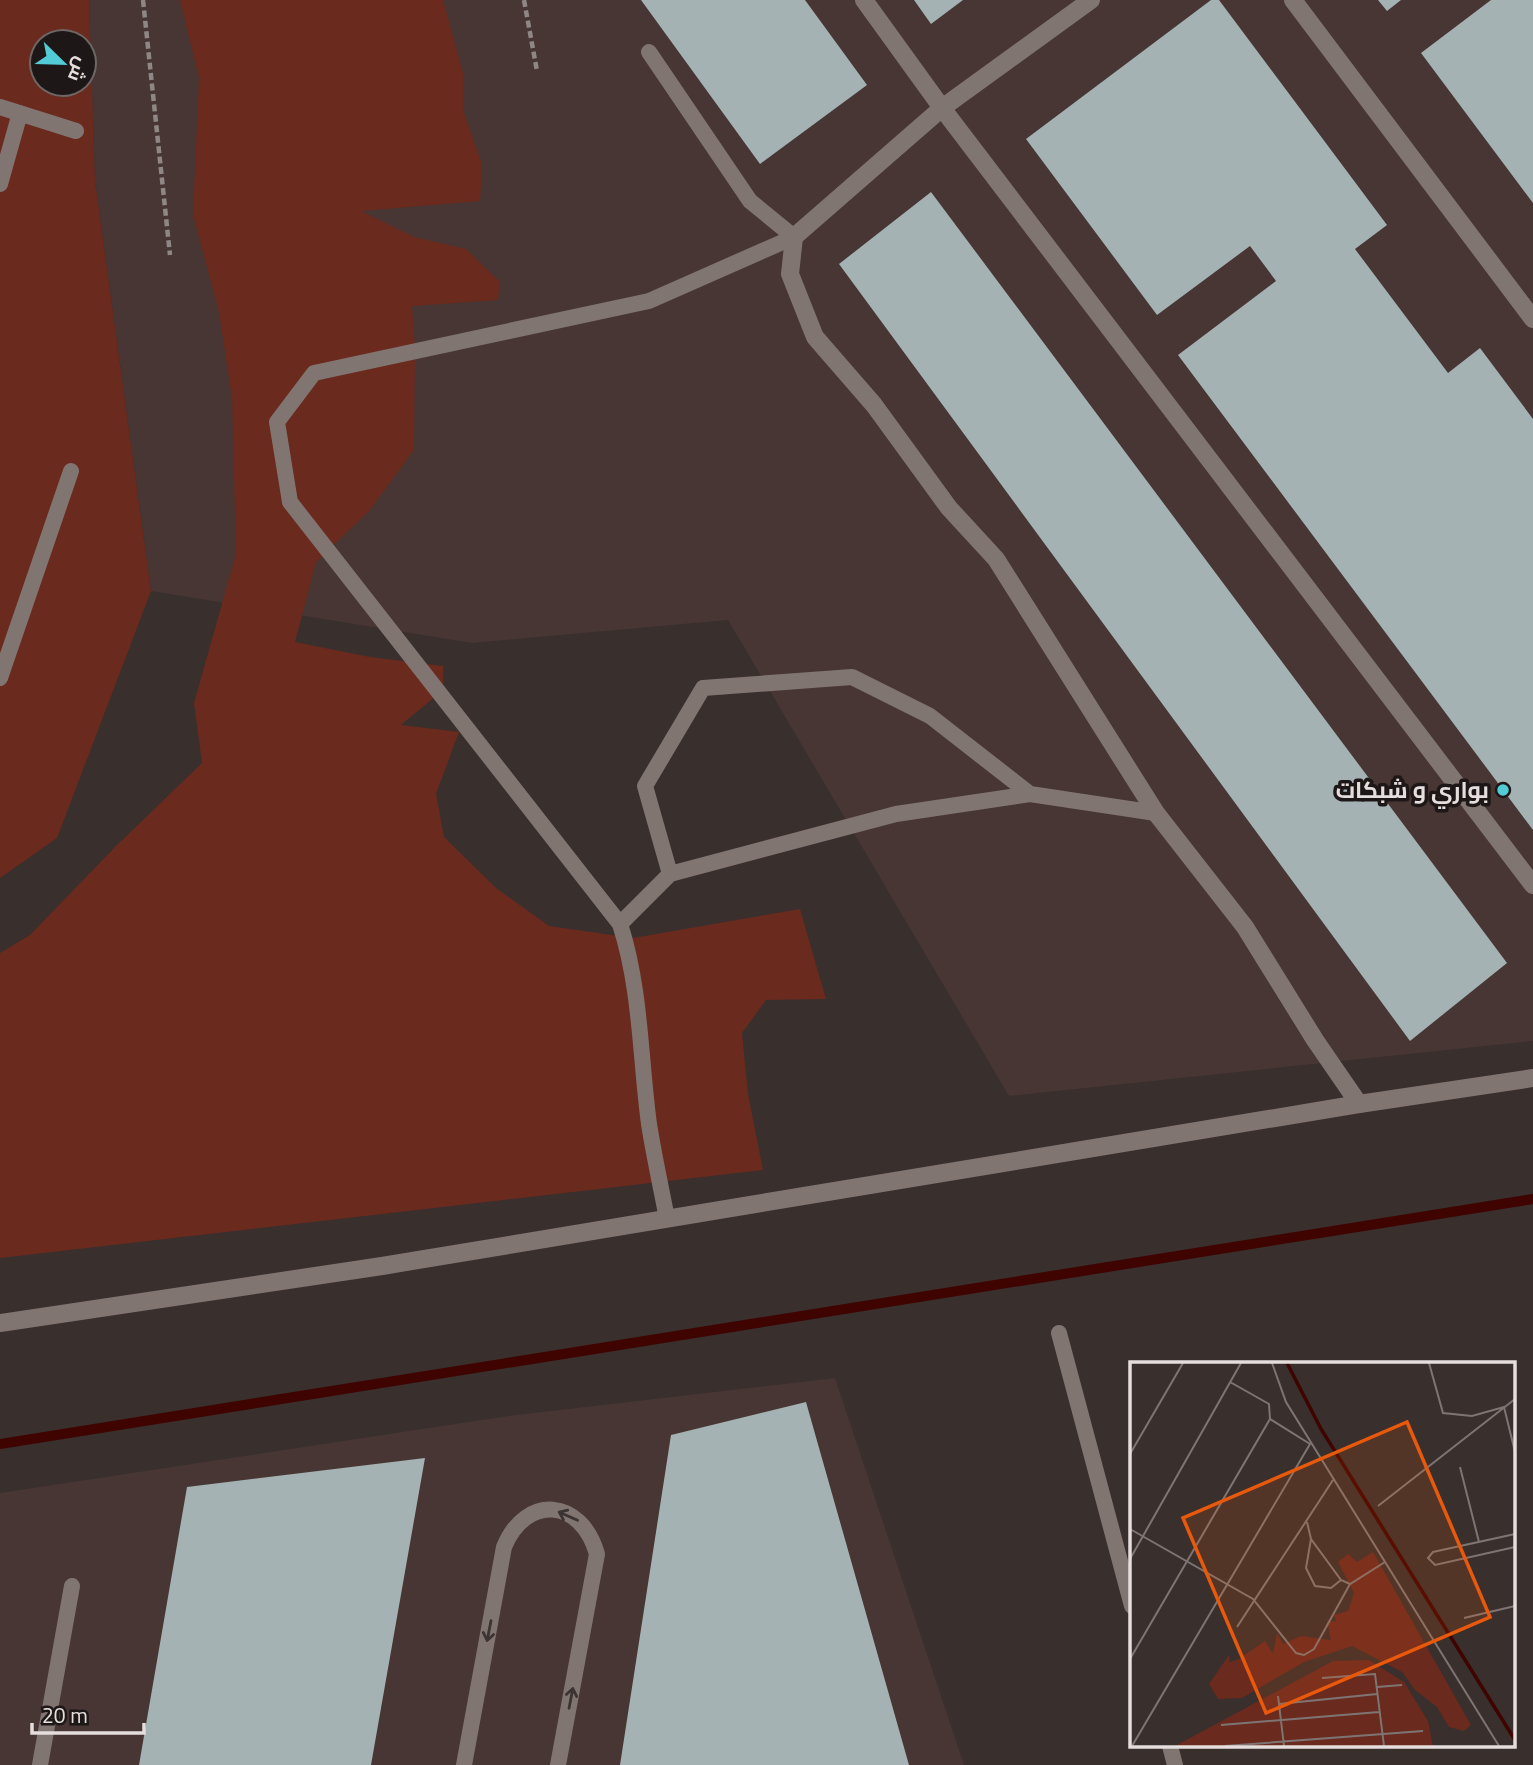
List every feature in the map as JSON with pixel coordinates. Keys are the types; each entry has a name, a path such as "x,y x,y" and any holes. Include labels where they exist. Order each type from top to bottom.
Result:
{"street":[{"path":"864,0 942,108 1533,885"},
{"path":"1091,0 942,108 794,237 790,274 815,337 874,405 949,508 996,559 1156,813 1245,927 1315,1040 1359,1104"},
{"path":"1293,0 1533,319"},
{"path":"0,1324 382,1266 1359,1104 1533,1078"}],"lane":[{"path":"649,52 750,201 794,237 649,301 314,373 278,422 290,502 620,924 631,957 641,1028 649,1125 667,1219"},
{"path":"0,107 76,131"},
{"path":"0,184 20,113"},
{"path":"0,678 71,471"},
{"path":"670,874 645,786 703,688 852,677 930,716 1030,794"},
{"path":"620,924 670,874 895,814 1030,794 1156,813"},
{"path":"1059,1333 1130,1599"},
{"path":"464,1765 504,1547 510,1532 522,1519 537,1512 553,1510 569,1514 583,1524 592,1537 597,1553 558,1765"},
{"path":"40,1765 72,1586"},
{"path":"1171,1748 1175,1765"}],"path":[{"path":"143,0 170,255"},
{"path":"524,0 537,71"}],"shaded area":[{"path":"0,0 89,0 90,28 28,28 28,98 92,98 95,181 151,591 57,838 0,878"},
{"path":"89,0 1533,0 1533,1041 1009,1096 728,620 472,643 151,591 95,181 92,98 98,98 98,28 90,28"},
{"path":"180,0 443,0 463,73 464,113 482,164 480,201 361,211 414,237 466,249 500,282 498,300 412,306 415,349 414,450 369,511 316,562 295,642 370,657 443,666 443,690 401,725 459,732 436,794 444,837 496,888 549,926 633,938 800,909 826,999 766,1000 742,1033 748,1094 763,1170 0,1258 0,953 30,935 115,847 202,763 194,703 236,554 232,399 219,312 193,215 199,78"},
{"path":"835,1378 964,1765 0,1765 0,1493 508,1416"}],"building":[{"path":"641,0 805,0 867,85 760,164"},
{"path":"914,0 963,0 931,24"},
{"path":"1211,0 1219,0 1387,225 1355,249 1448,373 1480,348 1533,419 1533,830 1178,355 1276,281 1250,246 1157,315 1026,139"},
{"path":"1378,0 1401,0 1387,11"},
{"path":"1491,0 1533,0 1533,203 1421,53"},
{"path":"931,192 1507,963 1410,1041 839,264"},
{"path":"806,1402 909,1765 620,1765 671,1435"},
{"path":"425,1458 371,1765 139,1765 187,1487"}],"waterway":[{"path":"0,1444 1533,1199"}],"place":[{"name":"بواري و شبكات","path":"1503,790"}]}
